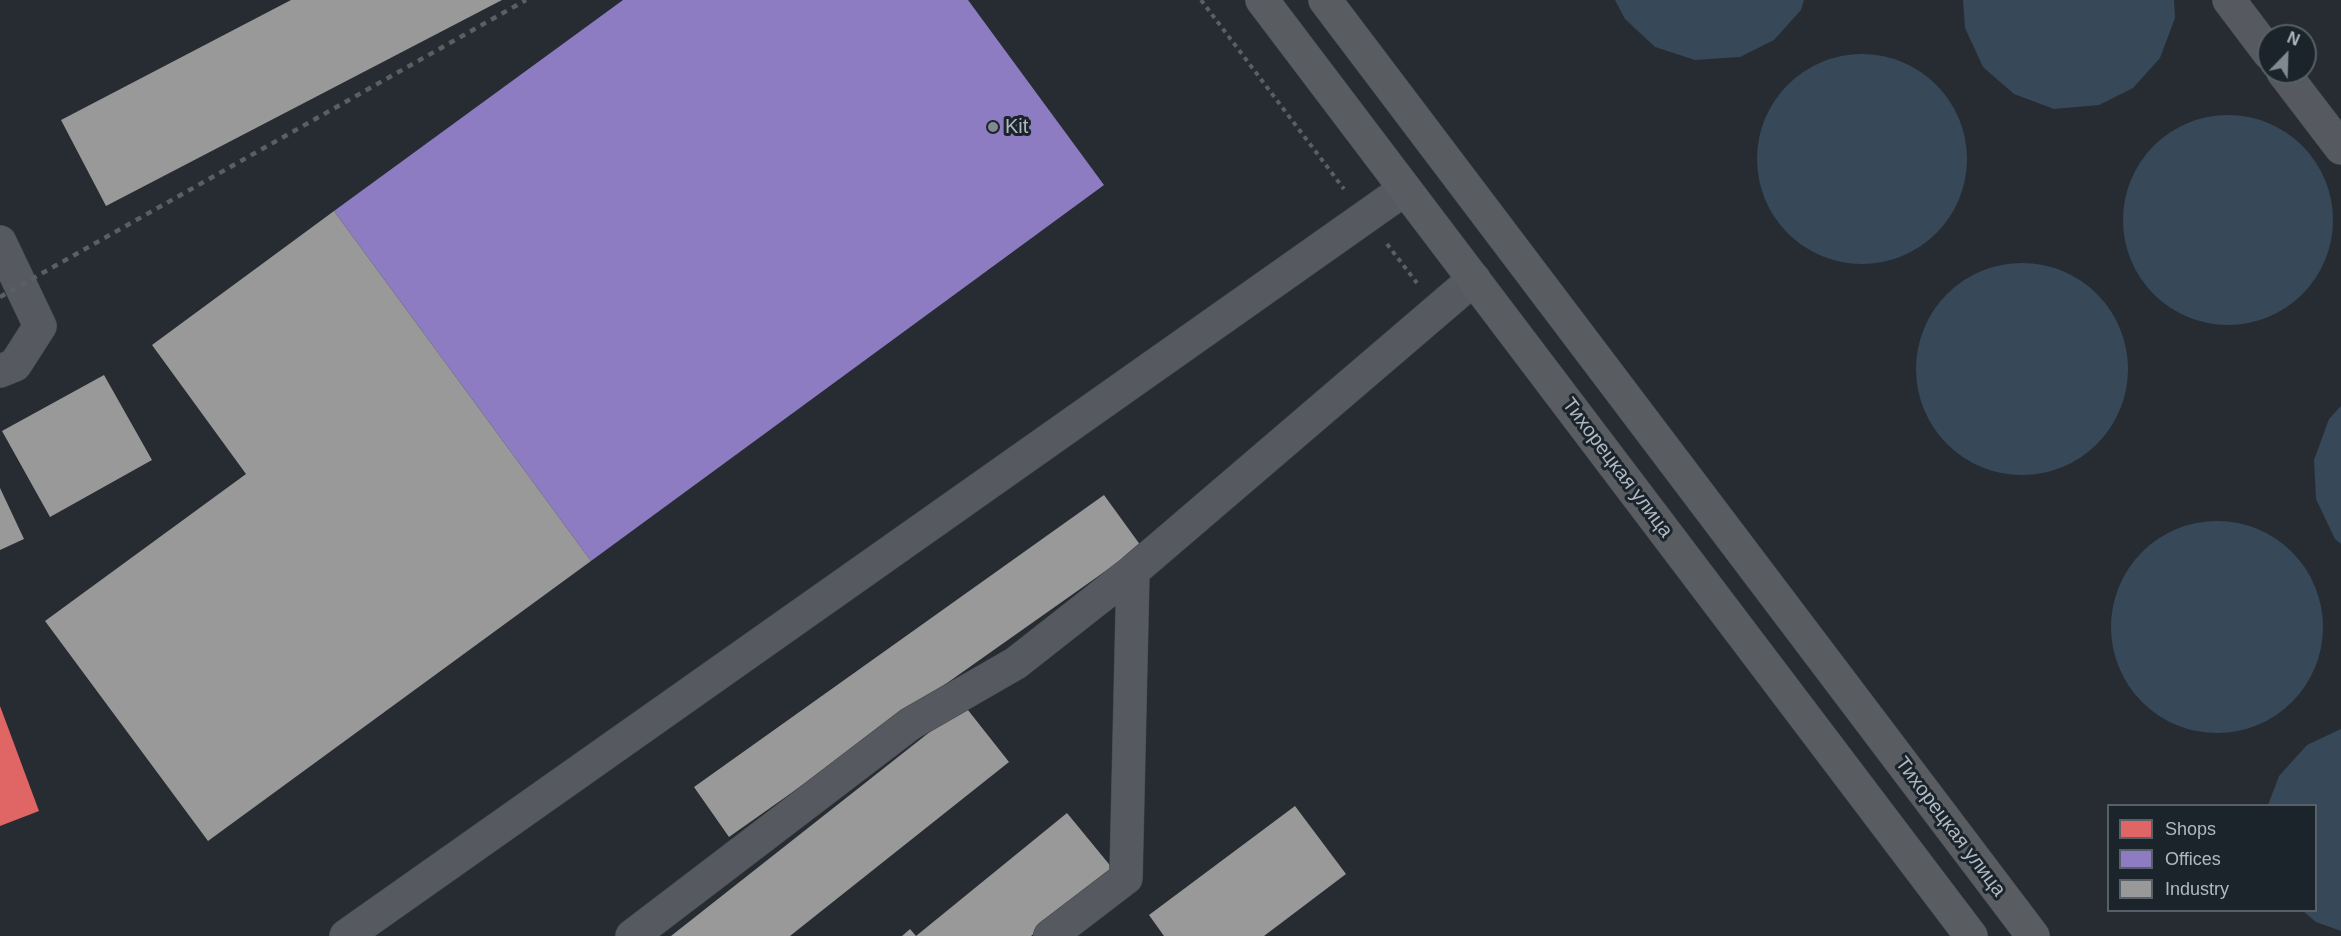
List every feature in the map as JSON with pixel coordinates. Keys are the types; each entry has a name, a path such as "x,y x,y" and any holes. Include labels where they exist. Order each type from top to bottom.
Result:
{"main road":[{"name":"Тихорецкая улица","path":"1262,0 1971,936"},
{"name":"Тихорецкая улица","path":"1325,0 2033,936"}],"lane":[{"path":"2229,0 2257,37"},
{"path":"2292,84 2341,148"},
{"path":"346,936 1405,189"},
{"path":"0,242 40,326 15,364 0,371"},
{"path":"632,936 910,724 1016,663 1133,571 1474,279"},
{"path":"1050,936 1126,878 1133,571"}],"path":[{"path":"1201,0 1365,217 1438,309"}],"water":[{"path":"1615,0 1804,0 1801,10 1774,40 1740,57 1695,60 1655,47 1625,19"},
{"path":"1963,0 2174,0 2175,18 2160,58 2133,88 2099,105 2054,109 2014,94 1983,67 1965,28"},
{"path":"1852,54 1872,54 1893,58 1912,66 1937,84 1950,100 1963,128 1967,159 1963,190 1950,218 1937,234 1921,247 1893,260 1872,264 1852,264 1831,260 1812,252 1795,241 1780,226 1761,190 1757,169 1757,149 1761,128 1769,109 1780,92 1795,77 1831,58"},
{"path":"2218,115 2238,115 2259,119 2278,127 2303,145 2316,161 2329,189 2333,220 2329,251 2316,279 2303,295 2287,308 2259,321 2238,325 2218,325 2197,321 2178,313 2161,302 2146,287 2127,251 2123,230 2123,210 2127,189 2135,170 2146,153 2161,138 2197,119"},
{"path":"2022,263 2053,268 2081,281 2097,294 2110,310 2123,338 2128,369 2123,400 2110,428 2097,444 2081,457 2053,470 2022,475 1991,470 1963,457 1947,444 1934,428 1921,400 1916,369 1921,338 1934,310 1947,294 1963,281 1991,268"},
{"path":"2341,406 2341,544 2335,539 2316,499 2314,460 2329,419"},
{"path":"2217,521 2238,523 2257,529 2276,539 2292,552 2305,568 2315,587 2321,606 2323,627 2321,648 2315,667 2305,686 2292,702 2276,715 2257,725 2238,731 2217,733 2196,731 2177,725 2158,715 2142,702 2129,686 2119,667 2113,648 2111,627 2113,606 2119,587 2129,568 2142,552 2158,539 2177,529 2196,523"},
{"path":"2341,729 2341,931 2316,922 2304,912 2317,912 2317,804 2268,804 2279,776 2307,745"}],"building: Shops":[{"path":"0,706 39,811 0,826"}],"building: Offices":[{"path":"623,0 968,0 1104,185 591,561 334,211"}],"building: Industry":[{"path":"291,0 502,0 106,206 61,120"},
{"path":"334,211 591,561 208,841 45,621 246,474 152,345"},
{"path":"104,375 152,460 50,517 2,431"},
{"path":"0,488 24,539 0,550"},
{"path":"1104,495 1141,546 729,837 694,787"},
{"path":"964,705 1009,762 790,936 671,936"},
{"path":"1295,806 1346,874 1264,936 1164,936 1149,915"},
{"path":"1067,813 1113,869 1031,936 916,936"},
{"path":"910,929 916,936 902,936"}],"railway":[{"path":"0,297 526,0"}],"place":[{"name":"Kit","path":"993,127"}]}
